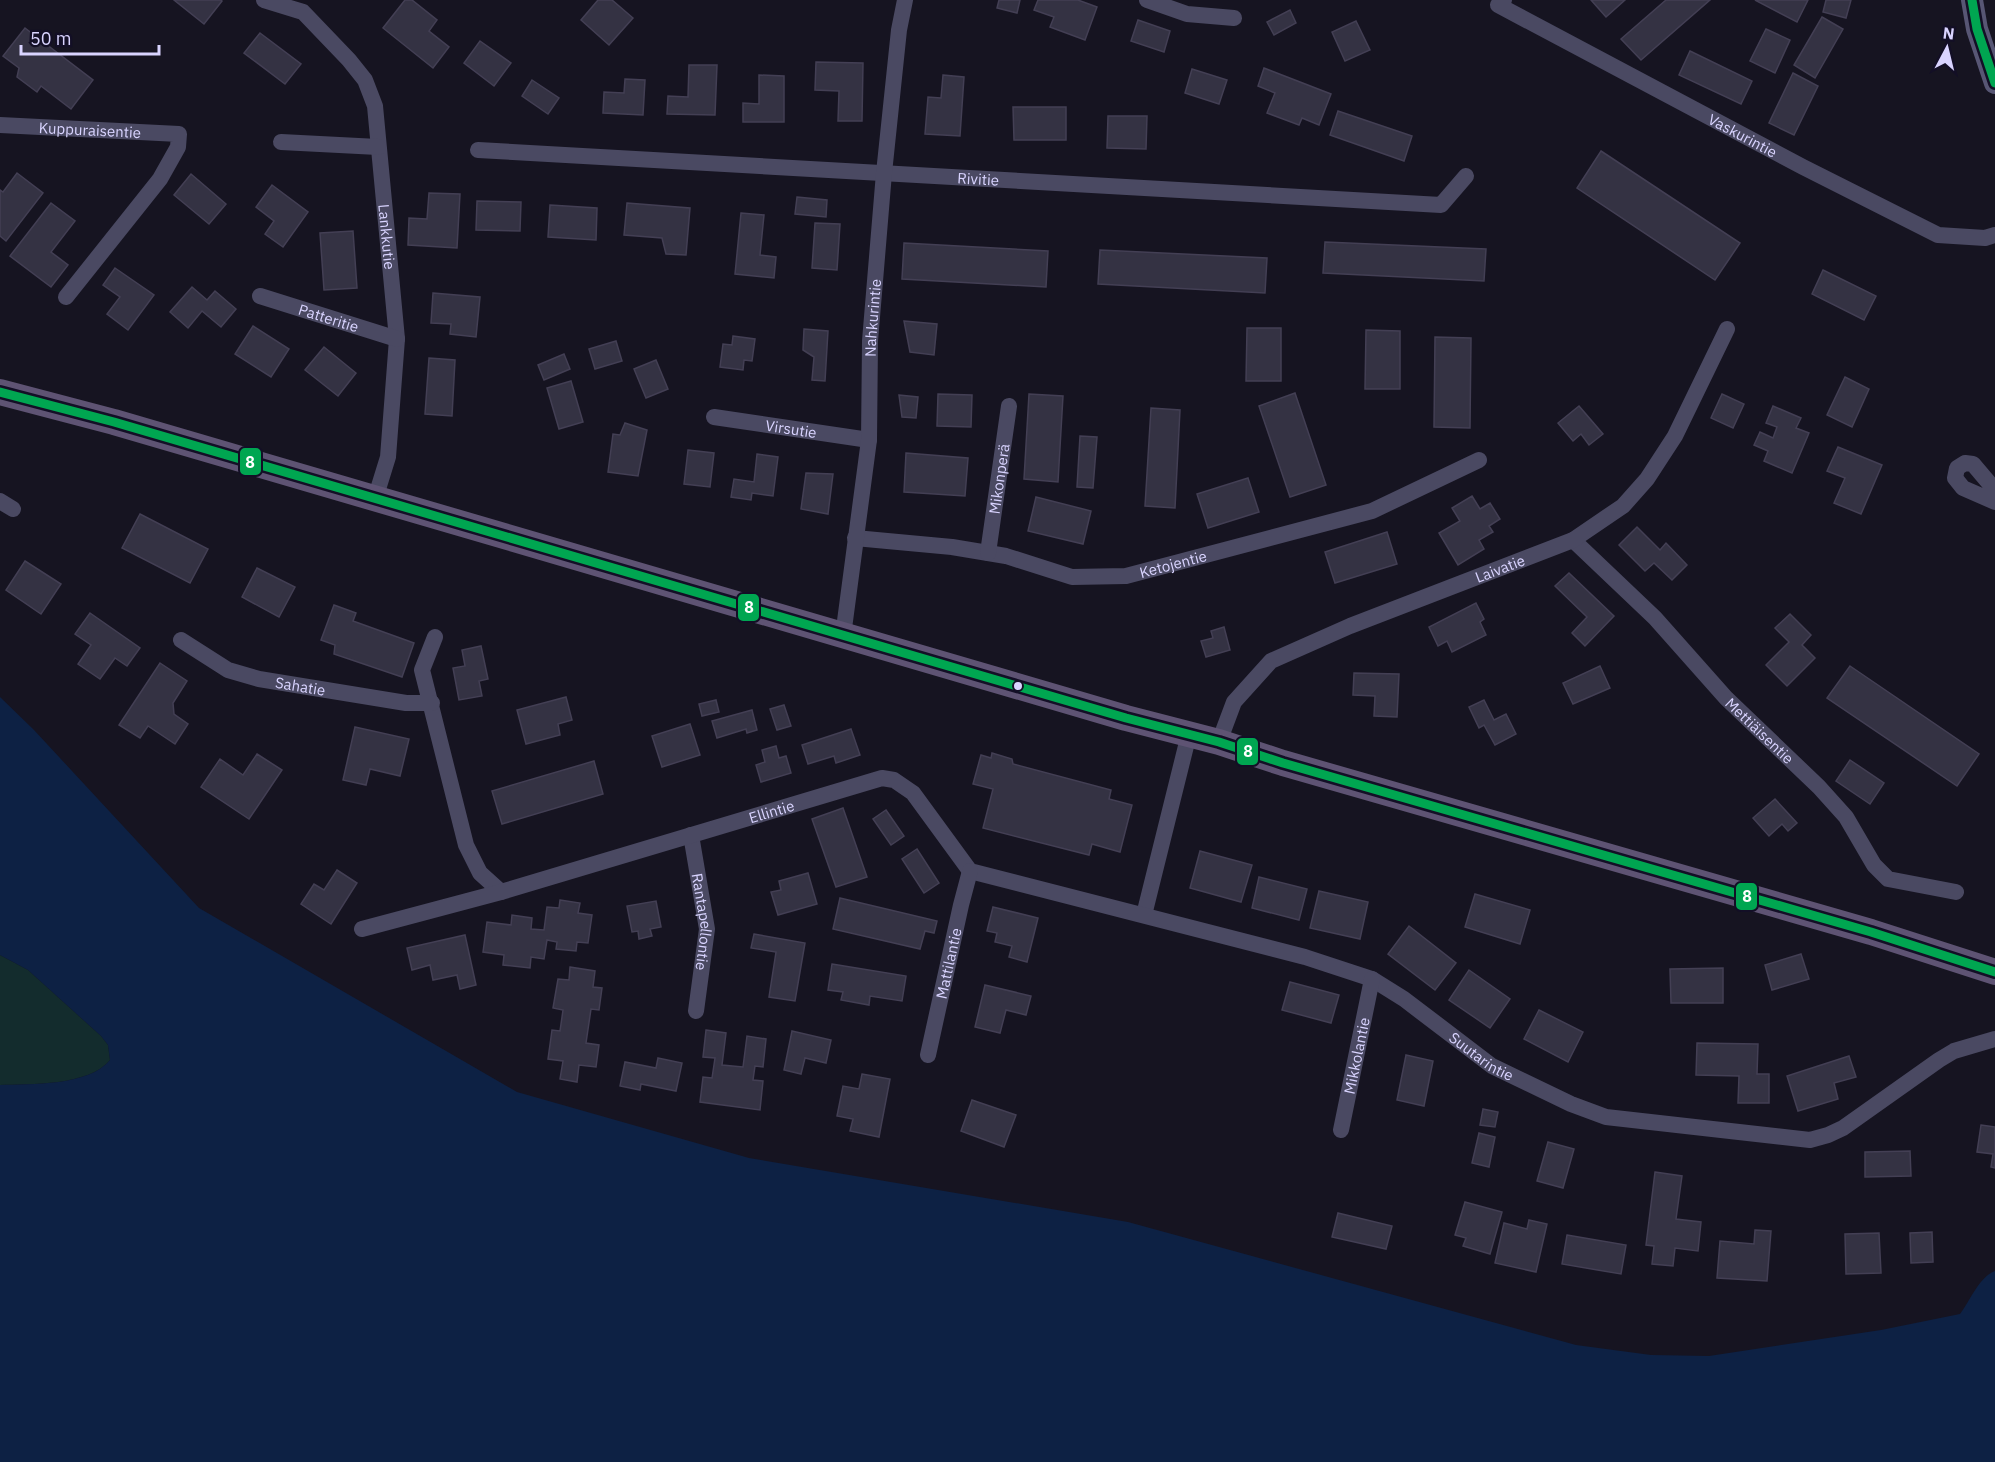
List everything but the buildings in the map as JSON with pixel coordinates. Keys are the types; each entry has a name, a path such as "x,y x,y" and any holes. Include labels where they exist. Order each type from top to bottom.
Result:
{"main road":[{"path":"1972,0 1977,29 1995,83"},
{"path":"0,392 114,422 1126,718 1220,742 1283,763 1894,939 1995,972"},
{"path":"1894,939 1995,958"}],"street":[{"path":"264,0 304,6"},
{"name":"Nahkurintie","path":"843,636 869,440 870,341 884,173 899,30 905,0"},
{"path":"1147,0 1187,14 1234,18"},
{"name":"Vaskurintie","path":"1501,3 1803,167 1938,235 1985,238 1995,235"},
{"name":"Lankkutie","path":"304,6 364,80 375,106 397,339 388,458 375,499"},
{"name":"Kuppuraisentie","path":"0,125 179,134 178,147 160,179 66,297"},
{"path":"280,141 378,147"},
{"name":"Rivitie","path":"478,150 1441,205 1466,176"},
{"name":"Patteritie","path":"260,296 397,339"},
{"name":"Laivatie","path":"1220,742 1234,702 1271,662 1350,626 1573,540 1623,506 1647,479 1675,436 1726,329"},
{"name":"Mikonperä","path":"988,553 1009,406"},
{"name":"Virsutie","path":"714,417 869,440"},
{"name":"Ketojentie","path":"855,538 952,547 1006,556 1072,578 1125,576 1372,511 1479,460"},
{"path":"1995,490 1973,464 1965,463 1957,468 1955,478 1963,488 1995,502"},
{"name":"Mettiäisentie","path":"1573,540 1655,618 1726,698 1819,787 1846,818 1874,866 1888,879 1956,892"},
{"path":"435,638 422,670 466,845 480,873 501,892"},
{"name":"Sahatie","path":"181,640 228,670 259,679 406,703 432,703"},
{"path":"970,871 1144,915 1189,734"},
{"name":"Ellintie","path":"362,929 501,892 882,778 894,780 913,793 970,871"},
{"name":"Rantapellontie","path":"691,835 707,928 696,1011"},
{"name":"Mattilantie","path":"927,1055 970,871"},
{"name":"Suutarintie","path":"1144,915 1305,957 1372,979 1404,999 1491,1066 1571,1104 1606,1117 1810,1140 1836,1132 1954,1051 1995,1039"},
{"name":"Mikkolantie","path":"1341,1130 1372,979"}],"green space":[{"path":"0,955 28,970 101,1036 108,1045 110,1060 88,1075 74,1079 43,1084 0,1085"}],"water":[{"path":"0,697 34,730 199,908 517,1092 749,1158 1128,1222 1576,1345 1651,1355 1709,1356 1881,1330 1960,1314 1984,1278 1995,1271 1995,1462 0,1462 0,1085 43,1084 74,1079 88,1075 110,1060 108,1045 101,1036 28,970 0,955"}],"transit line":[{"name":"8","path":"1972,0 1977,29 1995,83"},
{"name":"8","path":"0,392 114,422 1126,718 1219,742 1283,763 1871,932 1995,972"}]}
